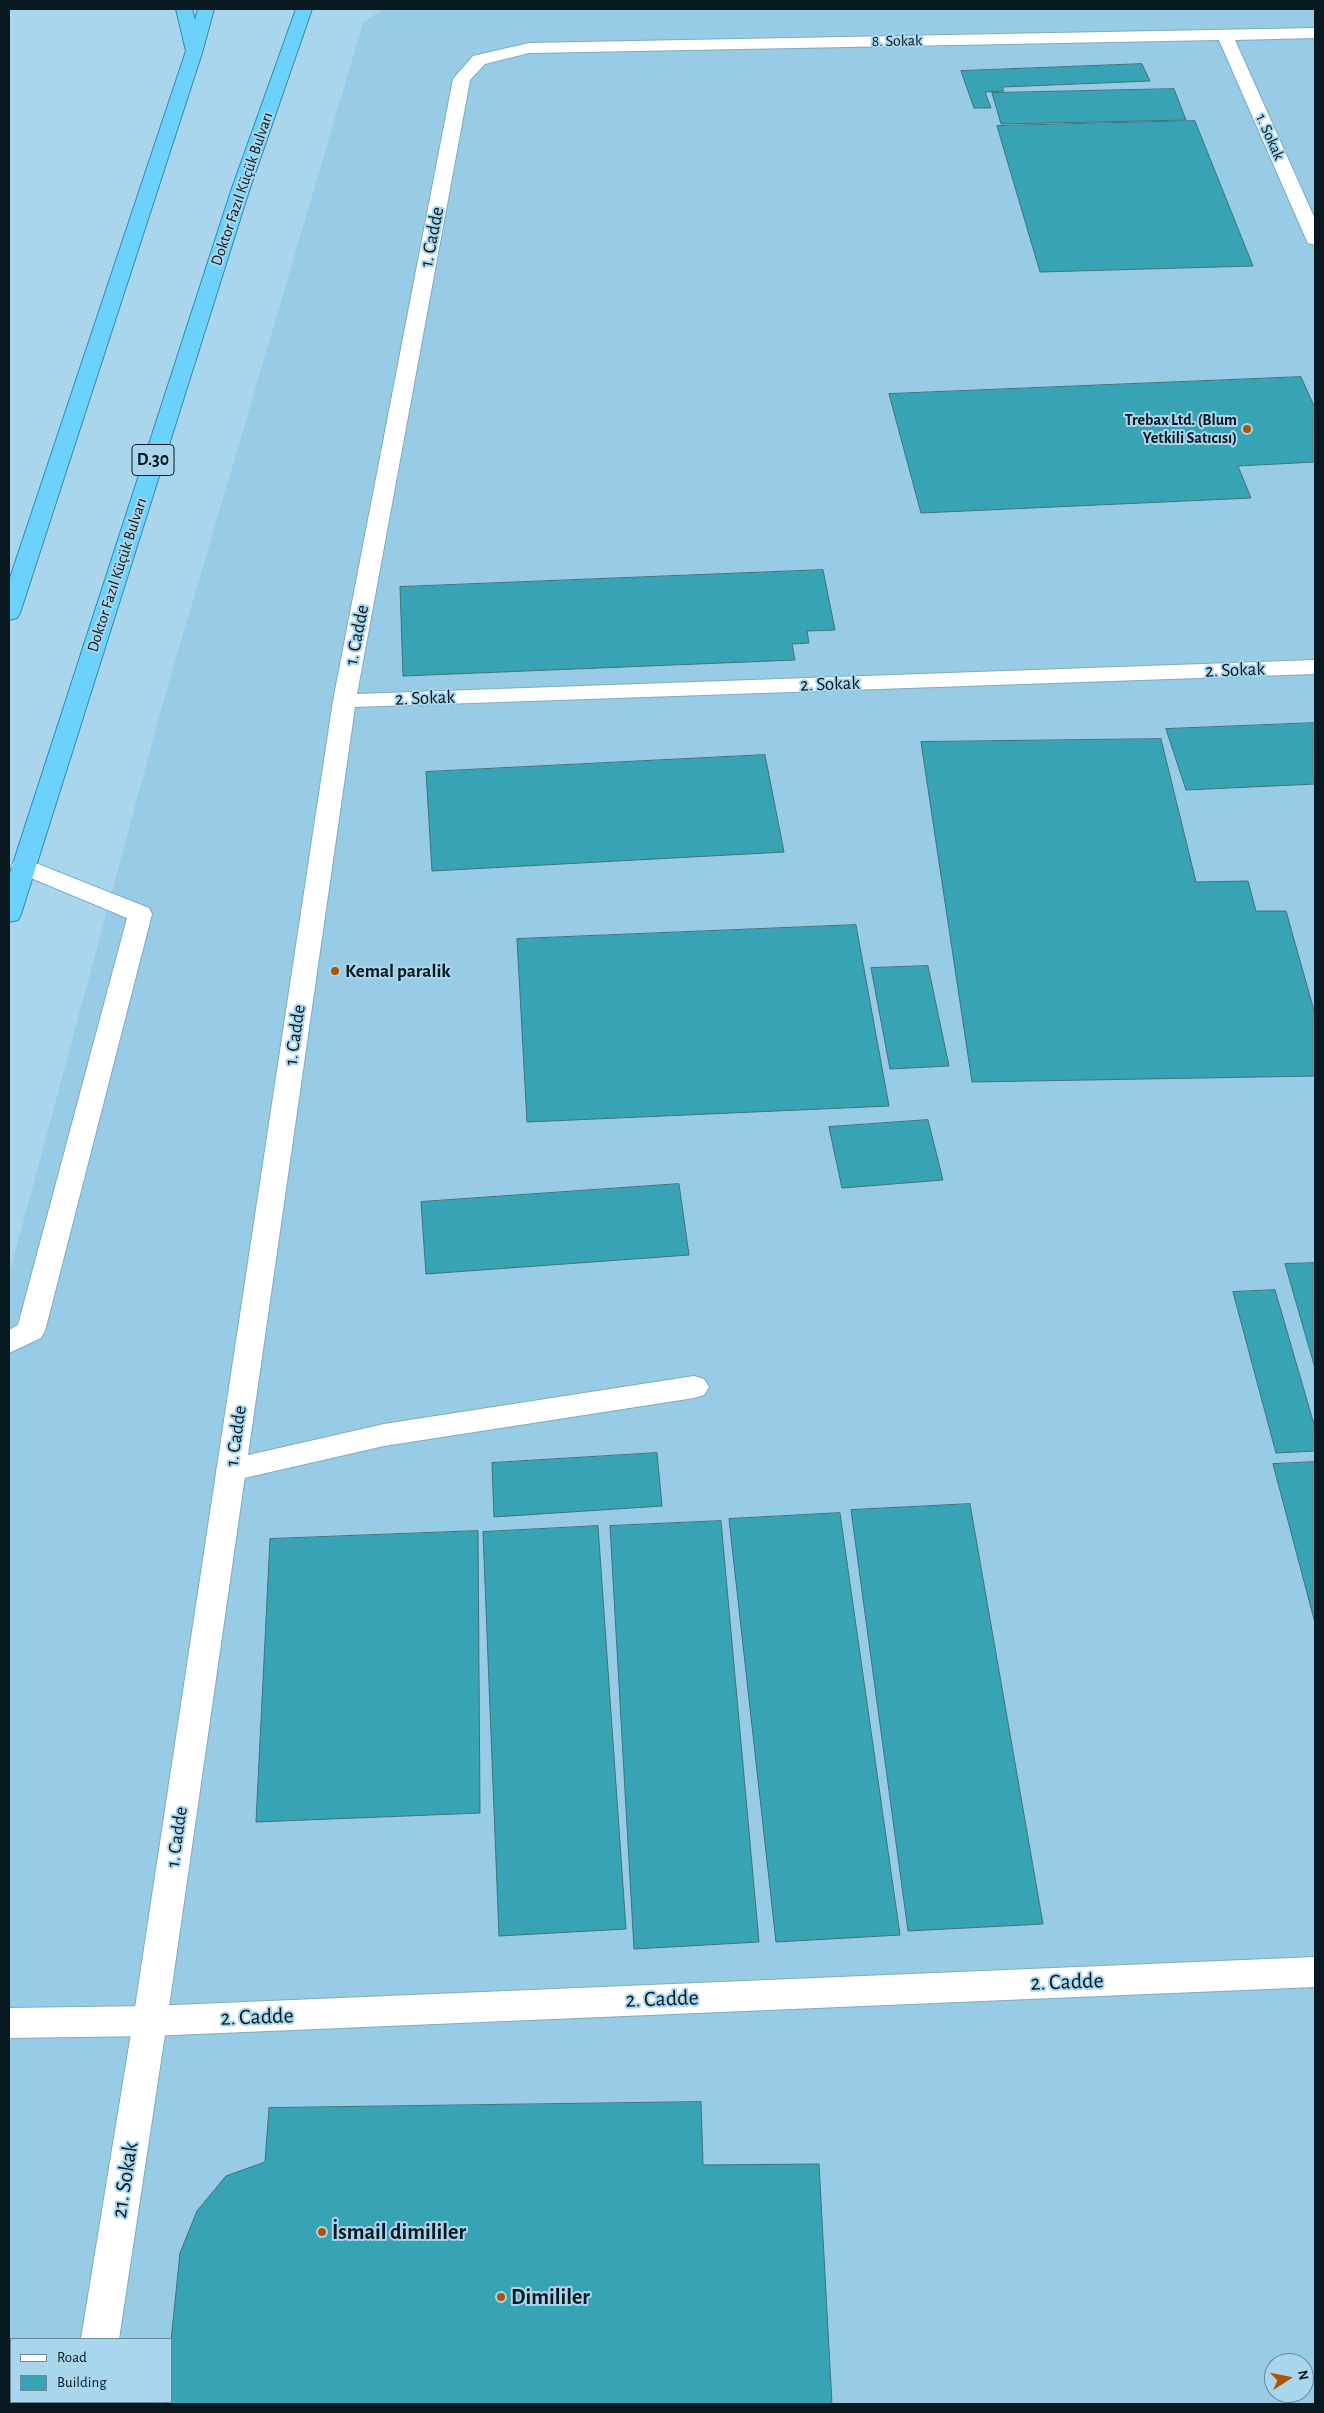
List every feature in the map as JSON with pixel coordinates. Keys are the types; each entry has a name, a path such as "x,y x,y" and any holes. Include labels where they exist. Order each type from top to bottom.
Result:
{"highway":[{"path":"184,9 194,53"},
{"path":"9,612 15,576 194,53 206,9"},
{"name":"Doktor Fazıl Küçük Bulvarı","path":"9,914 240,192 304,9"}],"street":[{"name":"8. Sokak","path":"479,60 529,48 1315,33"},
{"name":"1. Sokak","path":"1225,35 1315,239"},
{"name":"1. Cadde","path":"150,2021 344,701 462,79 479,60"},
{"name":"2. Sokak","path":"344,701 1315,667"},
{"path":"9,1343 30,1331 140,914 23,866"},
{"path":"231,1470 384,1435 694,1387"},
{"name":"2. Cadde","path":"9,2023 150,2021 1315,1972"},
{"name":"21. Sokak","path":"100,2338 150,2021"}],"shaded area":[{"path":"383,9 1315,9 1315,2404 9,2404 9,1275 162,706 363,23"}],"building":[{"path":"1142,64 1150,81 1002,87 1004,91 985,92 991,108 974,108 961,71"},
{"path":"1174,89 1186,120 1001,124 992,93"},
{"path":"1195,121 1253,266 1040,272 997,126"},
{"path":"1301,377 1315,408 1315,462 1238,466 1251,498 921,513 889,394"},
{"path":"823,570 835,630 807,631 809,643 792,644 795,660 403,676 400,587"},
{"path":"1315,723 1315,784 1186,790 1166,729"},
{"path":"1161,739 1196,882 1248,881 1256,911 1286,911 1315,1014 1315,1076 972,1082 921,742"},
{"path":"765,755 784,852 432,871 426,772"},
{"path":"856,925 889,1106 527,1122 517,939"},
{"path":"928,966 949,1066 890,1069 871,968"},
{"path":"928,1120 943,1180 842,1188 829,1127"},
{"path":"679,1184 689,1255 426,1274 421,1202"},
{"path":"1315,1263 1315,1368 1285,1264"},
{"path":"1275,1290 1315,1428 1315,1451 1276,1453 1233,1292"},
{"path":"657,1453 662,1506 494,1517 492,1463"},
{"path":"1315,1462 1315,1623 1273,1464"},
{"path":"970,1504 1043,1924 908,1931 851,1510"},
{"path":"840,1513 900,1935 776,1942 729,1519"},
{"path":"721,1521 759,1942 634,1949 610,1526"},
{"path":"598,1526 626,1929 499,1936 483,1532"},
{"path":"478,1531 480,1813 256,1822 270,1539"},
{"name":"Dimililer","path":"701,2102 703,2165 819,2164 832,2404 165,2404 172,2403 171,2338 180,2253 197,2211 226,2176 265,2162 269,2108"}],"place":[{"name":"Trebax Ltd. (Blum Yetkili Satıcısı)","path":"1247,429"},
{"name":"Kemal paralik","path":"335,971"},
{"name":"İsmail dimililer","path":"322,2232"},
{"name":"Dimililer","path":"501,2297"}]}
